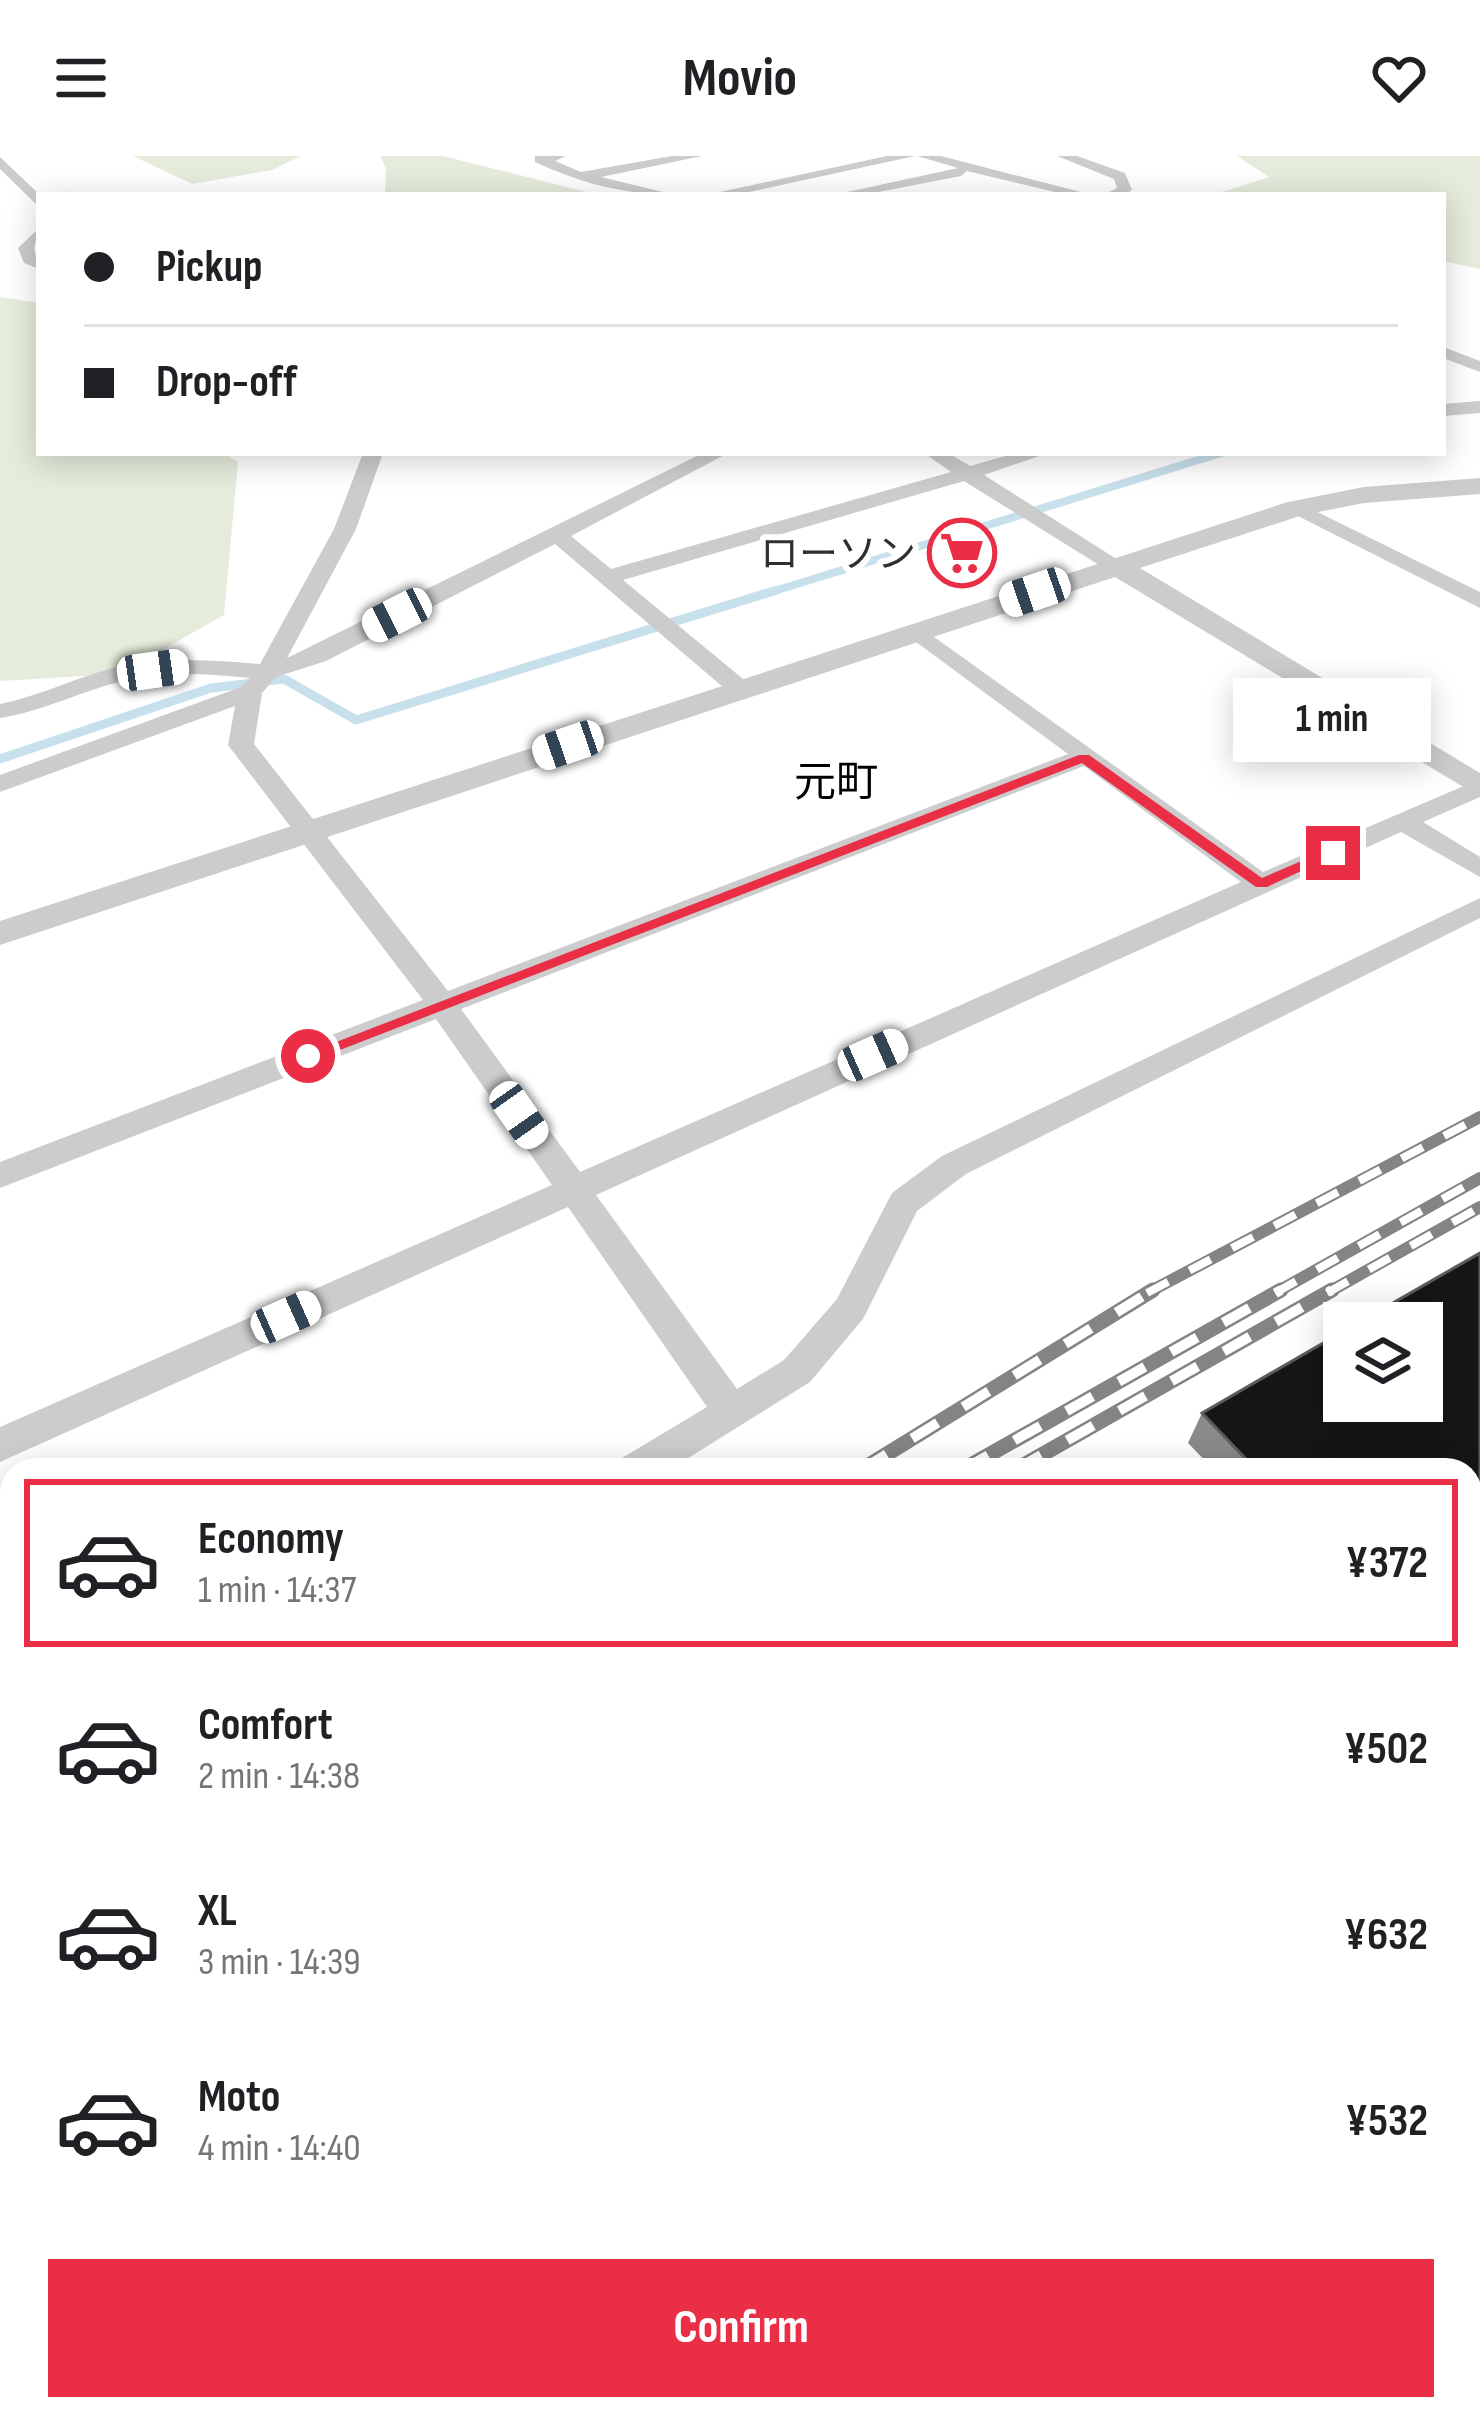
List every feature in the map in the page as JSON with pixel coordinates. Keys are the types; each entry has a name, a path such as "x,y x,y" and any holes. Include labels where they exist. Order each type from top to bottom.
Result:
{"street":[{"path":"559,156 540,159 579,177 627,188 669,187"},
{"path":"579,177 695,156"},
{"path":"728,192 908,156"},
{"path":"924,156 1073,192"},
{"path":"1064,156 1120,176 1125,190 1119,192"},
{"path":"0,160 36,200"},
{"path":"856,192 970,170"},
{"path":"992,191 1032,182"},
{"path":"36,236 26,248 36,262"},
{"path":"1446,353 1480,367"},
{"path":"1446,410 1480,407"},
{"path":"372,456 345,529 259,682 241,745 311,830 440,1005 731,1412"},
{"path":"0,784 318,656 712,456"},
{"path":"939,456 1480,787"},
{"path":"608,577 1028,456"},
{"path":"0,933 1297,508 1364,495 1480,486"},
{"path":"1297,508 1480,602"},
{"path":"554,533 739,688"},
{"path":"916,632 1261,884"},
{"path":"0,711 40,704 120,674 185,665 259,682"},
{"path":"0,1175 1084,758"},
{"path":"0,1444 1480,787"},
{"path":"1404,822 1480,869"},
{"path":"656,1458 797,1371 850,1309 904,1202 954,1165 1480,907"}],"green space":[{"path":"133,156 301,156 272,170 192,184"},
{"path":"380,156 443,156 586,192 385,192 386,168"},
{"path":"1237,156 1480,156 1480,269 1446,262 1446,192 1222,192 1269,177"},
{"path":"0,297 36,303 36,456 228,456 238,462 224,615 120,674 0,681"}],"building":[{"path":"1480,1253 1480,1458 1245,1458 1202,1413 1323,1343 1323,1422 1443,1422 1443,1302 1395,1302"}],"waterway":[{"path":"768,593 1211,456"},
{"path":"0,759 211,688 284,679 356,720 777,590"}],"railway":[{"path":"1147,1293 1480,1117"},
{"path":"1275,1293 1480,1178"},
{"path":"1327,1293 1480,1207"},
{"path":"880,1458 1153,1290"},
{"path":"983,1458 1281,1290"},
{"path":"1036,1458 1332,1290"}],"place":[{"name":"ローソン","path":"962,553"}],"district":[{"name":"元町","path":"836,781"}],"route":[{"path":"308,1056 1084,758 1261,884 1333,853"}]}
